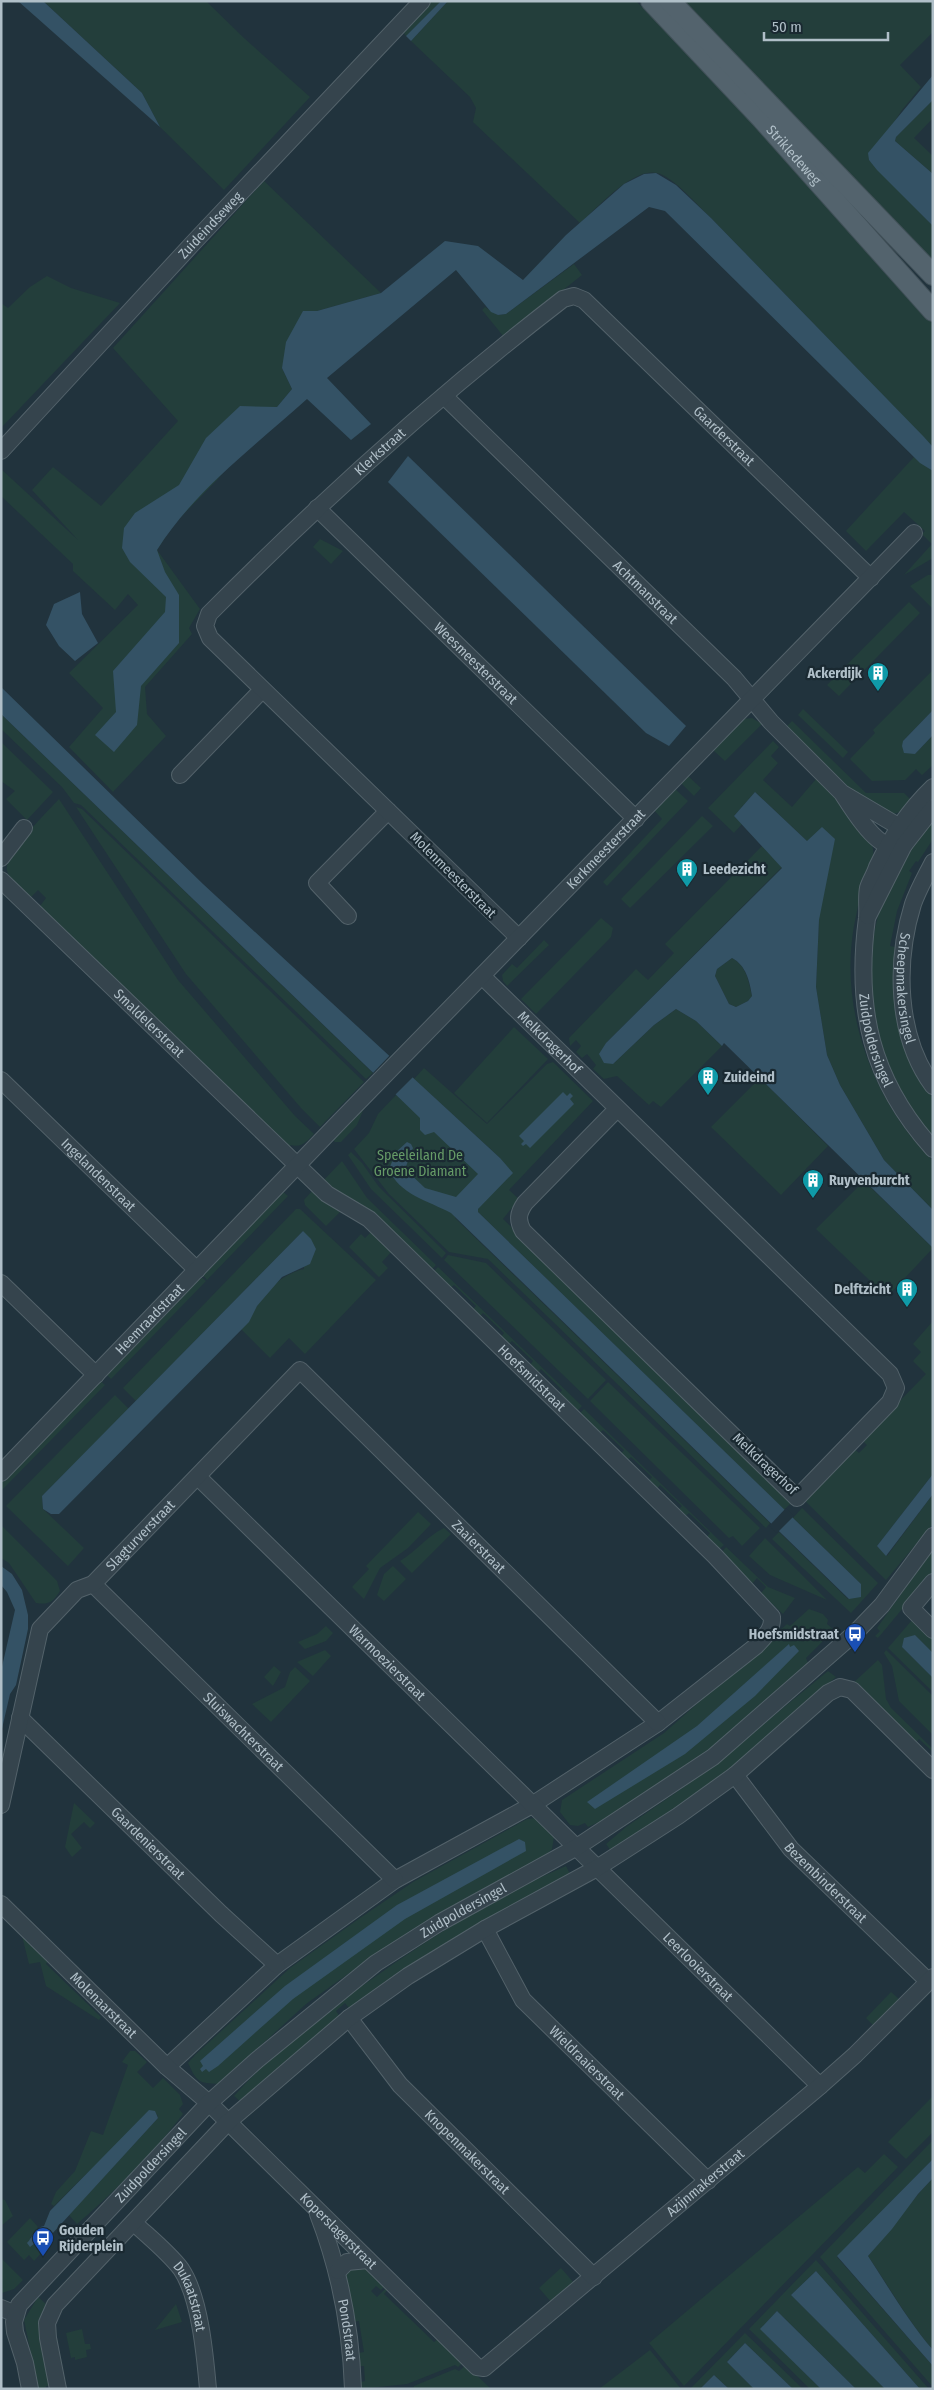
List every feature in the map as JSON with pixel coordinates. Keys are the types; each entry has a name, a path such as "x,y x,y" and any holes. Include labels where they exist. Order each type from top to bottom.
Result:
{"main road":[{"name":"Strikledeweg","path":"651,1 762,119 933,311"},
{"name":"Strikledeweg","path":"670,1 933,275"}],"street":[{"name":"Zuideindseweg","path":"1,451 193,243 422,1"},
{"name":"Klerkstraat","path":"205,626 209,614 368,460 521,332 563,300 574,296"},
{"name":"Gaarderstraat","path":"574,296 584,300 871,578"},
{"name":"Achtmanstraat","path":"444,396 734,678 772,722 842,793 875,837 896,845"},
{"name":"Weesmeesterstraat","path":"317,508 636,819"},
{"name":"Kerkmeesterstraat","path":"298,1165 914,534"},
{"name":"Molenmeesterstraat","path":"205,626 210,638 262,690 519,938"},
{"path":"180,776 262,690"},
{"path":"896,845 898,826 933,787"},
{"name":"Achtmanstraat","path":"842,793 898,826"},
{"name":"Zuidpoldersingel","path":"933,808 896,845 881,893 867,918 863,937 862,979 864,1010 872,1044 887,1084 915,1130 933,1149"},
{"path":"348,916 317,883 388,811"},
{"path":"1,858 24,828"},
{"name":"Scheepmakersingel","path":"933,862 914,903 901,966 910,1038 919,1063 933,1086"},
{"name":"Smaldelerstraat","path":"1,880 298,1165"},
{"name":"Melkdragerhof","path":"482,976 890,1374 896,1388 890,1402 797,1498 536,1244 523,1231 518,1222 519,1211 525,1203 617,1109"},
{"name":"Ingelandenstraat","path":"1,1080 197,1270"},
{"name":"Heemraadstraat","path":"1,1473 298,1165"},
{"name":"Hoefsmidstraat","path":"298,1165 327,1194 370,1219 715,1556 769,1612 773,1624 769,1632 756,1646 658,1723"},
{"path":"1,1283 96,1375"},
{"name":"Slagturverstraat","path":"20,1718 40,1629 77,1590 93,1584 300,1370"},
{"name":"Zaaierstraat","path":"300,1370 658,1723"},
{"name":"Warmoezierstraat","path":"198,1477 577,1848"},
{"name":"Zuidpoldersingel","path":"8,2311 25,2297 209,2103 257,2060 376,1963 439,1923 577,1848 712,1757 846,1643 882,1605 933,1536"},
{"path":"933,1582 911,1608 933,1630"},
{"name":"Sluiswachterstraat","path":"93,1584 395,1880"},
{"name":"Zuidpoldersingel","path":"58,2389 47,2323 55,2305 228,2122 349,2018 408,1976 485,1929 597,1868 678,1816 735,1775 828,1693 840,1687 852,1690 933,1770"},
{"path":"1,1806 20,1718"},
{"name":"Gaardenierstraat","path":"20,1718 221,1914 277,1965"},
{"path":"167,2067 277,1965 395,1880 532,1806 658,1723"},
{"name":"Bezembinderstraat","path":"735,1775 791,1849 930,1979"},
{"name":"Leerlooierstraat","path":"577,1848 820,2086"},
{"name":"Molenaarstraat","path":"1,1904 167,2067 209,2103"},
{"name":"Wieldraaierstraat","path":"485,1929 523,2000 708,2181"},
{"name":"Azijnmakerstraat","path":"469,2359 477,2367 484,2368 820,2086 860,2050 930,1979"},
{"name":"Knopenmakerstraat","path":"349,2018 400,2086 594,2277"},
{"name":"Koperslagerstraat","path":"209,2103 469,2359"},
{"name":"Pondstraat","path":"316,2209 338,2270 348,2319 353,2389"},
{"name":"Dukaatstraat","path":"134,2223 181,2270 193,2299 201,2330 208,2389"},
{"path":"338,2270 347,2262 368,2260"},
{"path":"8,2311 25,2363 30,2389"}],"green space":[{"path":"43,1 206,1 310,97 224,190 160,127 142,93"},
{"path":"429,1 441,1 406,36 403,32"},
{"path":"448,1 636,1 809,178 933,324 933,447 686,192 671,180 657,173 637,176 616,190 580,223 473,122 476,108 470,97 411,41"},
{"path":"683,1 933,1 933,32 900,65 921,87 902,110 869,160 933,226 933,264"},
{"path":"933,100 933,118 914,138 933,156 933,174 895,141 896,137"},
{"path":"264,181 381,293 317,311 282,368 292,389 217,480 174,524 157,550 200,609 189,628 192,634 145,687 147,714 166,736 113,792 69,747 103,708 69,673 138,605 128,594 115,610 73,571 73,564 1,496 1,469 78,540 32,490 53,467 101,506 178,421 113,348"},
{"path":"574,264 582,275 504,337 482,310 485,307 498,315 506,314"},
{"path":"47,276 71,288 120,303 1,428 1,303 8,308 30,287"},
{"path":"914,457 933,471 933,558 904,575 932,544 922,534 925,531 904,512 866,551 846,531"},
{"path":"320,539 343,551 331,564 313,547"},
{"path":"928,575 933,575 933,609 910,586"},
{"path":"909,602 920,613 839,696 827,685"},
{"path":"933,670 933,710 903,741 915,754 933,735 933,765 922,775 916,769 905,780 872,781 850,759 875,733 873,730"},
{"path":"803,709 848,752 843,758 798,715"},
{"path":"1,714 373,1073 366,1079 81,805 74,803 62,787 1,729"},
{"path":"752,718 762,724 725,761 713,750 743,719"},
{"path":"792,721 866,793 904,793 912,801 901,811 893,814 868,804 837,778 786,727"},
{"path":"773,741 779,747 771,756 778,763 763,780 792,807 817,778 858,822 873,849 871,867 860,896 854,926 851,958 852,990 857,1022 865,1053 893,1111 933,1161 933,1210 884,1160 840,1085 827,1055 816,987 819,920 808,842 755,792 734,816 742,824 734,833 708,808"},
{"path":"1,742 53,792 27,820 6,799 15,791 1,781"},
{"path":"688,776 701,788 694,796 681,783"},
{"path":"675,789 688,801 607,886 603,882 662,819 654,810"},
{"path":"59,799 178,980 295,1116 314,1134 304,1143 298,1146 291,1145 288,1148 40,906 46,898 38,890 31,897 11,878 7,871 12,855 27,834"},
{"path":"76,807 82,809 364,1082 320,1127 301,1108 186,974"},
{"path":"702,816 713,826 630,908 621,899"},
{"path":"929,818 933,822 933,839 918,862 916,861 909,871 912,873 897,911 890,946 895,947 893,979 896,1008 919,1077 933,1099 933,1136 907,1101 895,1082 886,1062 874,1019 870,973 875,927 882,905 894,875"},
{"path":"762,846 782,867 606,1043 600,1054 613,1064 654,1025 676,1009 696,1021 722,1046 661,1107 653,1101 649,1105 617,1076 604,1079 593,1069 596,1065 587,1054 582,1058 576,1052 581,1046 576,1040 570,1046 569,1038 636,969 648,980 674,953 665,944"},
{"path":"601,918 613,928 611,937 536,1014 521,999"},
{"path":"544,940 549,945 507,986 503,981 502,975 512,964 517,968"},
{"path":"732,958 744,969 752,996 748,1001 736,1007 729,1004 715,976 717,969"},
{"path":"514,1027 548,1059 487,1123 454,1093"},
{"path":"553,1062 593,1101 509,1190 519,1199 503,1219 793,1501 784,1510 478,1212 500,1158 414,1079 424,1068 487,1124 547,1064"},
{"path":"760,1078 828,1146 781,1195 711,1127"},
{"name":"Speeleiland De Groene Diamant","path":"396,1095 487,1176 455,1218 770,1523 766,1528 488,1259 449,1252 389,1194 354,1149 369,1133 378,1114"},
{"path":"365,1106 357,1125 341,1142 335,1142 333,1140"},
{"path":"351,1152 362,1163 379,1187 446,1253 442,1258 371,1189 348,1155"},
{"path":"342,1161 367,1198 436,1265 430,1271 323,1181"},
{"path":"864,1181 933,1248 887,1297 816,1229"},
{"path":"313,1190 342,1210 326,1226 305,1205 304,1200"},
{"path":"282,1191 288,1196 207,1280 202,1274"},
{"path":"296,1209 300,1209 376,1280 305,1354 289,1338 270,1358 240,1328 248,1321 260,1300 271,1288 283,1278 304,1269 303,1231 136,1401 123,1388"},
{"path":"372,1231 392,1251 382,1262 388,1268 379,1277 349,1247 361,1234 365,1238"},
{"path":"448,1255 486,1263 606,1380 588,1399 444,1260"},
{"path":"438,1267 582,1406 576,1412 558,1395 562,1390 541,1369 536,1374 529,1366 533,1361 512,1341 507,1345 500,1338 504,1333 483,1313 478,1318 471,1311 476,1306 454,1285 449,1289 432,1273"},
{"path":"200,1276 206,1281 111,1379 106,1374"},
{"path":"933,1321 933,1474 877,1546 887,1556 933,1494 933,1524 886,1580 803,1499 853,1448 859,1453 867,1445 862,1440 926,1374 913,1361 921,1352 913,1344"},
{"path":"99,1380 105,1385 1,1491 1,1481"},
{"path":"608,1382 760,1528 742,1546 733,1536 729,1538 590,1401"},
{"path":"115,1395 129,1409 42,1496 43,1509 84,1548 68,1566 6,1506"},
{"path":"584,1409 724,1545 718,1550 706,1538 710,1533 689,1513 684,1517 677,1511 682,1506 660,1485 656,1490 648,1482 652,1477 631,1457 626,1461 620,1455 624,1450 603,1430 598,1434 578,1415"},
{"path":"802,1508 878,1583 851,1613 772,1539 779,1532 848,1599 861,1584 793,1518"},
{"path":"418,1512 431,1524 408,1548 380,1568 364,1599 352,1587 369,1569 366,1566"},
{"path":"1,1525 57,1581 60,1591 50,1602 44,1604 36,1603 9,1563 1,1558"},
{"path":"444,1528 451,1534 412,1573 400,1561 432,1535"},
{"path":"765,1538 827,1600 770,1575 749,1556"},
{"path":"726,1547 768,1587 795,1598 783,1614 761,1593 766,1587 757,1578 752,1584 721,1553"},
{"path":"933,1549 933,1572 878,1638 875,1636 880,1631 877,1628"},
{"path":"393,1566 406,1579 384,1601 377,1595 384,1574"},
{"path":"809,1609 823,1614 828,1620 827,1624 834,1630 806,1658 808,1663 731,1732 677,1775 619,1812 588,1827 585,1823 578,1826 570,1825 560,1812 562,1800 664,1733 787,1624 790,1626"},
{"path":"913,1619 933,1638 933,1653 915,1635 904,1642 902,1647 933,1678 933,1692 888,1648"},
{"path":"326,1626 333,1633 326,1641 305,1649 298,1642 317,1634"},
{"path":"325,1650 331,1656 313,1676 297,1662"},
{"path":"886,1650 933,1696 933,1735 899,1701 892,1666 884,1653"},
{"path":"878,1660 882,1665 886,1699 891,1708 933,1749 933,1752 919,1739 914,1744 852,1684"},
{"path":"274,1666 281,1672 273,1686 264,1677"},
{"path":"295,1667 310,1681 271,1722 252,1704 285,1687 290,1672"},
{"path":"828,1671 836,1677 729,1771 611,1851 606,1844 626,1827 700,1776"},
{"path":"74,1803 95,1823 90,1828 84,1822 71,1834 82,1848 72,1857 65,1847"},
{"path":"537,1818 554,1837 552,1849 545,1857 413,1929 376,1954 306,2004 219,2084 202,2082 196,2078 188,2063 290,1968 413,1882 527,1819"},
{"path":"566,1866 571,1876 476,1925 426,1955 350,2009 345,2003 336,2011 340,2017 241,2102 234,2096 285,2045 342,2000 382,1972 471,1914"},
{"path":"22,1936 49,1959 46,1964 101,2017 99,2020 46,1986 40,1962 29,1964"},
{"path":"891,1992 899,1999 874,2026 866,2018"},
{"path":"130,2051 135,2051 147,2062 137,2072 153,2088 163,2078 180,2095 183,2104 179,2109 183,2114 133,2172 77,2224 69,2215 158,2118 157,2114 86,2174 54,2206 51,2204 56,2192 75,2171 91,2131 103,2135 128,2065 122,2062"},
{"path":"933,2096 933,2132 906,2159 888,2142"},
{"path":"933,2140 933,2159 837,2257 933,2366 933,2387 820,2257"},
{"path":"884,2154 898,2167 684,2386 649,2343 858,2167 865,2173"},
{"path":"933,2178 933,2350 907,2316 868,2256"},
{"path":"1,2199 5,2200 13,2216 1,2226"},
{"path":"30,2218 38,2227 30,2238 44,2250 34,2261 29,2255 24,2260 7,2242"},
{"path":"1,2258 23,2280 14,2289 2,2293"},
{"path":"816,2260 929,2389 920,2389 816,2271 791,2295 885,2389 856,2389 777,2311 761,2329 821,2389 810,2389 749,2329"},
{"path":"358,2266 367,2269 385,2286 381,2290 376,2286 371,2291 377,2297 386,2288 388,2289 384,2294 434,2342 438,2339 463,2362 458,2367 455,2365 407,2384 360,2389 361,2382 365,2381 364,2366 359,2366 358,2353 364,2352 359,2321 353,2322 345,2274 348,2270"},
{"path":"561,2268 574,2283 552,2303 539,2288"},
{"path":"38,2297 46,2304 39,2322 50,2386 46,2386 46,2389 38,2389 24,2320"},
{"path":"176,2304 182,2322 155,2330"},
{"path":"82,2329 85,2344 90,2344 91,2349 86,2350 87,2357 75,2360 75,2357 71,2358 66,2333"},
{"path":"745,2333 803,2389 793,2389 745,2343 727,2362 754,2389 729,2389 714,2375 700,2389 690,2389"},
{"path":"650,2350 681,2389 599,2389"},
{"path":"466,2365 491,2389 413,2389 414,2386 455,2369 459,2371"}],"water":[{"path":"18,1 43,1 142,93 160,127"},
{"path":"441,1 448,1 411,41 406,36"},
{"path":"933,75 933,100 896,137 895,141 933,174 933,226 877,170 869,160 868,153"},
{"path":"656,173 676,185 711,218 924,437 933,447 933,471 920,463 665,211 649,207 506,314 498,315 491,312 456,270 327,378 371,424 351,440 307,399 226,470 189,508 157,550 165,572 179,595 179,643 141,686 137,725 114,752 95,735 116,712 113,671 165,612 166,597 130,562 122,548 124,528 135,513 179,485 206,438 240,406 277,407 292,389 282,368 286,342 303,311 317,311 381,293 445,241 478,246 523,280 566,235 624,184 644,174"},
{"path":"408,456 686,726 669,746 646,733 388,482"},
{"path":"80,592 82,614 98,643 75,661 59,646 46,625 54,604"},
{"path":"1,687 203,884 500,1158 513,1173 478,1209 478,1212 861,1584 861,1597 849,1599 451,1213 415,1196 399,1185 389,1169 396,1152 407,1142 413,1148 405,1169 425,1188 456,1197 478,1174 434,1132 425,1135 420,1130 420,1118 1,714"},
{"path":"933,710 933,735 915,754 904,753 903,741"},
{"path":"755,792 807,841 822,827 835,839 819,920 816,987 827,1055 840,1085 884,1160 933,1210 933,1248 724,1043 722,1046 696,1021 676,1009 654,1025 613,1064 604,1063 599,1054 606,1043 782,868 734,816","holes":["732,958 744,969 752,996 748,1001 736,1007 729,1004 715,976 717,969"]},
{"path":"563,1092 567,1096 570,1093 573,1096 570,1099 574,1104 530,1148 526,1144 523,1146 521,1144 524,1141 519,1136"},
{"path":"303,1231 311,1239 316,1249 310,1264 282,1277 257,1306 249,1322 59,1514 51,1514 43,1509 42,1496"},
{"path":"933,1474 933,1494 886,1556 877,1546"},
{"path":"1,1566 12,1574 22,1590 28,1615 28,1629 16,1685 10,1694 1,1733 1,1671 15,1610 7,1592 1,1585"},
{"path":"915,1635 933,1653 933,1678 902,1647 904,1638"},
{"path":"789,1644 790,1647 794,1645 799,1651 755,1696 685,1754 595,1809 587,1802 697,1726"},
{"path":"519,1839 525,1842 526,1851 405,1919 293,1999 218,2066 209,2072 206,2069 202,2072 200,2069 203,2066 200,2061 285,1986 397,1905"},
{"path":"149,2110 155,2111 158,2118 41,2246 35,2243 30,2247 27,2243 36,2231 44,2226 50,2211"},
{"path":"933,2159 933,2178 868,2256 907,2316 933,2350 933,2366 837,2256"},
{"path":"816,2271 920,2389 885,2389 791,2295"},
{"path":"777,2311 856,2389 821,2389 760,2329"},
{"path":"745,2343 793,2389 754,2389 727,2362"},
{"path":"714,2375 729,2389 700,2389"}],"pier":[{"path":"391,1054 414,1076 394,1096 371,1075"},
{"path":"786,1508 794,1516 777,1533 769,1526"}],"place":[{"name":"Ackerdijk","path":"878,692"},
{"name":"Leedezicht","path":"687,888"},
{"name":"Zuideind","path":"708,1096"},
{"name":"Ruyvenburcht","path":"813,1199"},
{"name":"Delftzicht","path":"907,1308"},
{"name":"Hoefsmidstraat","path":"855,1653"},
{"name":"Gouden Rijderplein","path":"43,2257"}]}
